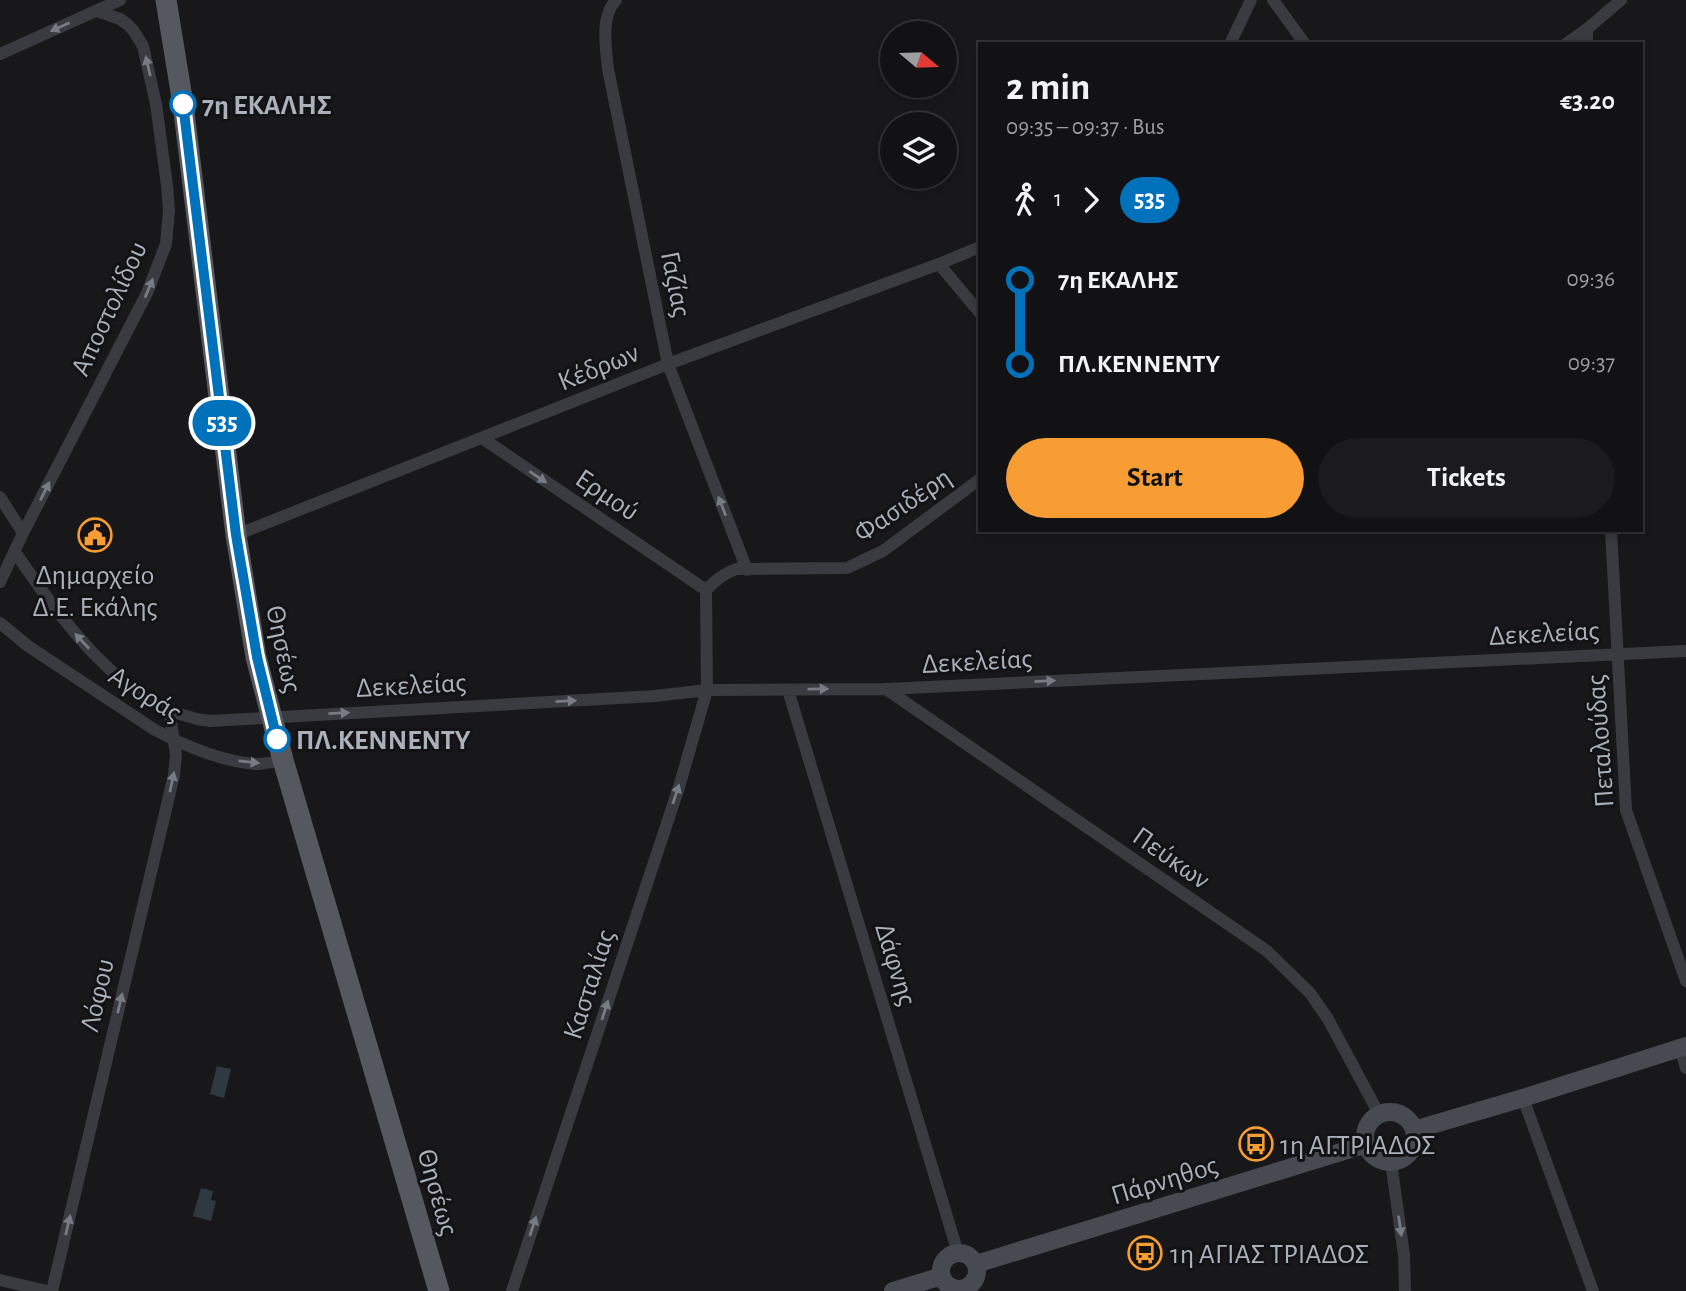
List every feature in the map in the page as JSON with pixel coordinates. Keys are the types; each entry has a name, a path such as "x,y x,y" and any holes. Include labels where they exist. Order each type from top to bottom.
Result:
{"main road":[{"name":"Θησέως","path":"166,0 183,104 236,535 252,634 283,760 439,1291"}],"street":[{"path":"0,54 120,0"},
{"name":"Γαζίας","path":"616,0 608,12 605,39 608,69 668,364 747,570"},
{"path":"1231,42 1251,0"},
{"path":"1273,0 1304,42"},
{"path":"1569,42 1621,0"},
{"name":"Αποστολίδου","path":"0,582 148,293 166,244 169,211 167,185 156,104 143,46 127,24 97,10"},
{"path":"1587,29 1587,42"},
{"name":"Κέδρων","path":"236,535 668,364 978,248"},
{"path":"939,264 978,311"},
{"name":"Ερμού","path":"482,439 706,590"},
{"name":"Φασιδέρη","path":"706,590 724,573 736,569 848,568 883,551 978,480"},
{"path":"0,497 23,533"},
{"name":"Πεταλούδας","path":"1611,532 1626,810 1686,981"},
{"name":"Αγοράς","path":"15,552 55,609 90,650 136,690 169,709 190,717 210,721 271,717"},
{"path":"706,590 707,691"},
{"name":"Αγοράς","path":"0,623 39,653 174,740 228,760 258,764 283,760"},
{"name":"Δεκελείας","path":"271,717 707,691 886,689 1686,651"},
{"name":"Πεύκων","path":"886,689 1267,951 1310,993 1328,1019 1379,1114"},
{"name":"Δάφνης","path":"789,690 958,1252"},
{"name":"Κασταλίας","path":"512,1291 679,787 707,691"},
{"name":"Λόφου","path":"50,1291 174,775 176,755 169,709"},
{"path":"1414,1130 1683,1046 1686,1068"},
{"path":"1523,1098 1593,1291"},
{"path":"1392,1112 1401,1114 1414,1130 1415,1141 1410,1151 1402,1159 1391,1162 1376,1157 1370,1151 1365,1135 1368,1125 1379,1114 1392,1112"},
{"name":"Πάρνηθος","path":"976,1264 1367,1144"},
{"path":"1391,1162 1404,1255 1405,1291"},
{"path":"958,1252 969,1255 976,1264 977,1275 969,1289 949,1286 942,1276 944,1261 958,1252"},
{"path":"893,1291 942,1276"},
{"path":"0,1280 50,1291"}],"shaded area":[{"path":"217,1066 231,1069 224,1098 210,1094"},
{"path":"201,1188 213,1191 211,1200 216,1201 211,1221 193,1216"}],"bus line":[{"name":"535","path":"183,104 236,535 252,634 277,739"}],"place":[{"name":"7η ΕΚΑΛΗΣ","path":"183,104"},
{"name":"Δημαρχείο Δ.Ε. Εκάλης","path":"95,535"},
{"name":"ΠΛ.ΚΕΝΝΕΝΤΥ","path":"277,739"},
{"name":"1η ΑΓ.ΤΡΙΑΔΟΣ","path":"1256,1144"},
{"name":"1η ΑΓΙΑΣ ΤΡΙΑΔΟΣ","path":"1145,1253"}]}
